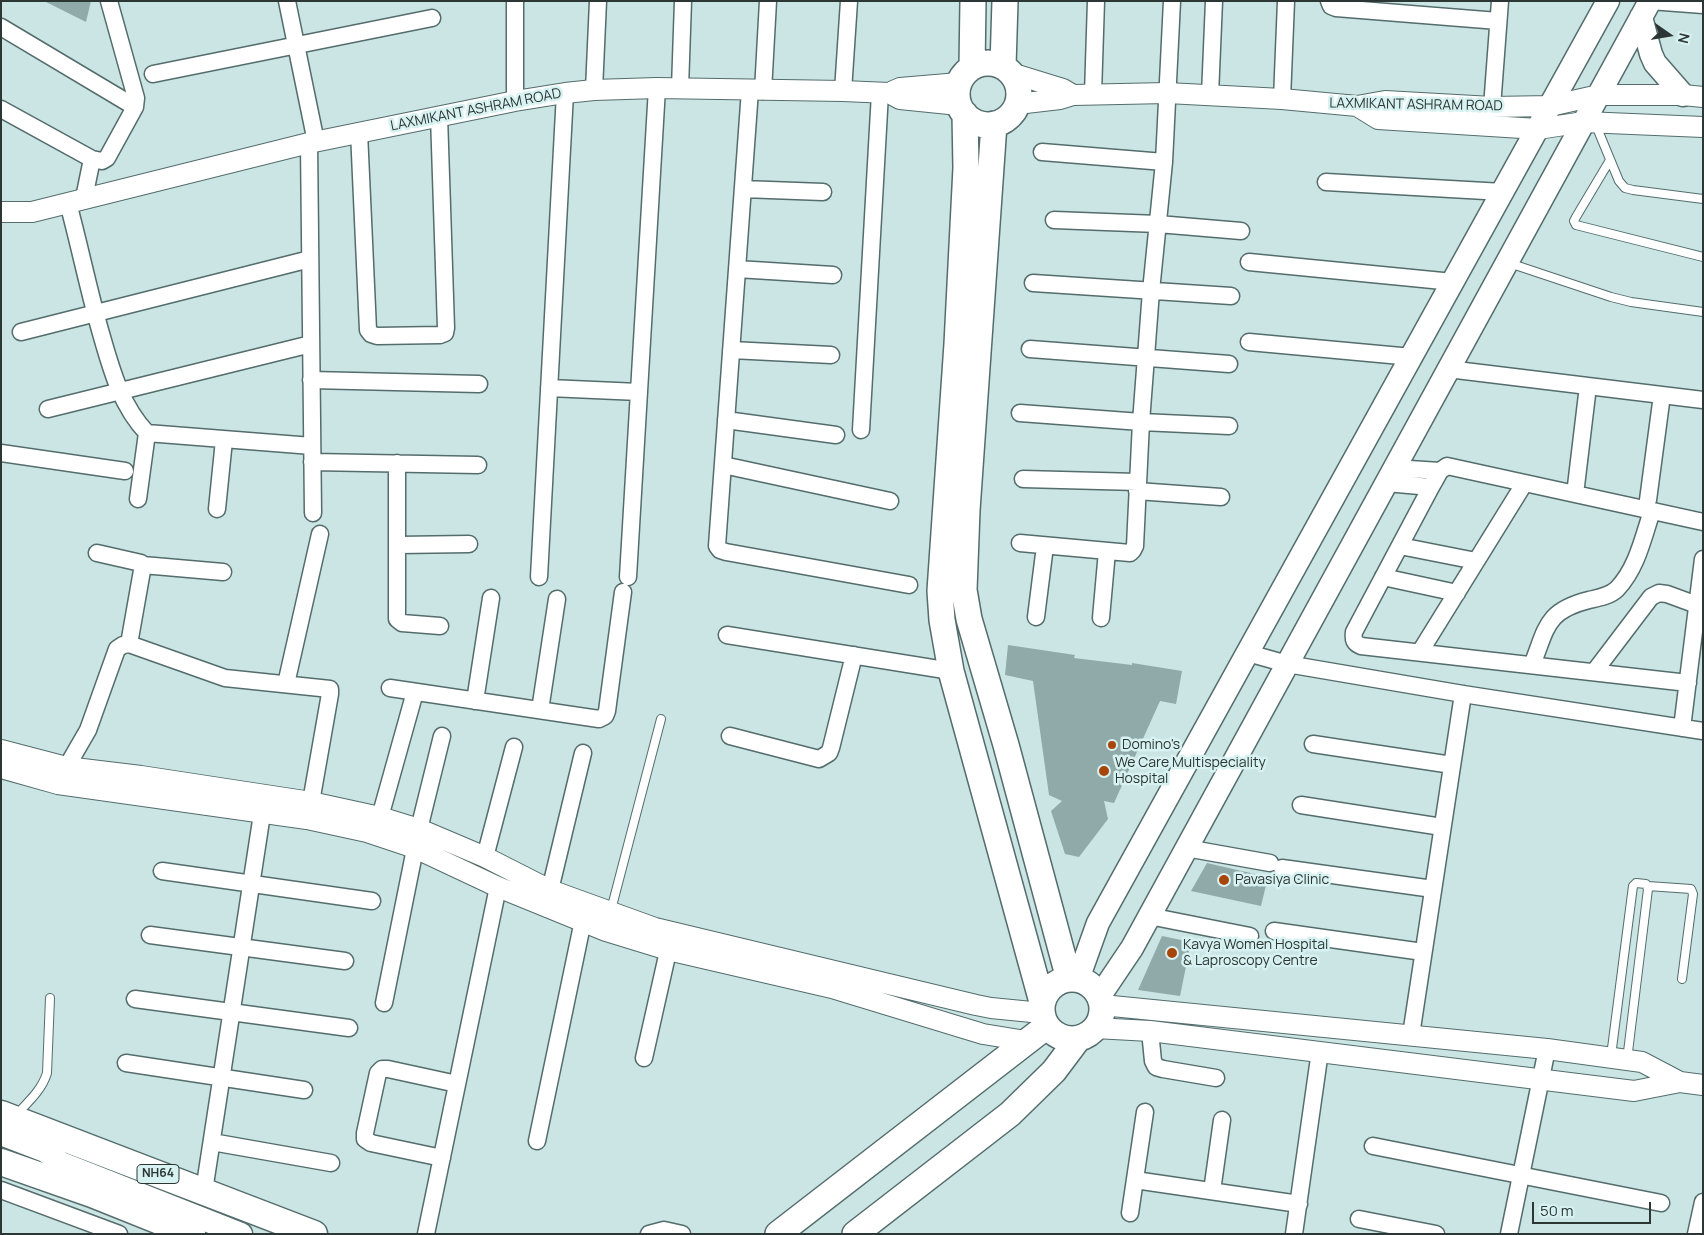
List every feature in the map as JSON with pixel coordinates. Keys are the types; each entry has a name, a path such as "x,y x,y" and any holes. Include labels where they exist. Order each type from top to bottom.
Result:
{"highway":[{"name":"NH64","path":"5,1122 204,1192 314,1234"},
{"path":"1,1162 92,1194 192,1234"}],"main road":[{"path":"973,1 964,92 966,168 957,344 940,591 942,620 951,671 1044,1014 1053,1033 1060,1037 1086,1034"},
{"path":"1005,1 1007,70"},
{"path":"1074,979 1098,923 1608,1"},
{"path":"1100,1001 1132,948 1506,262 1589,122 1598,95 1647,7"},
{"path":"1647,7 1650,54 1655,63 1693,96"},
{"path":"982,63 993,63 1007,70 1017,83 1019,93 1017,104 1012,113 1004,120 994,124 983,124 973,121 964,92 982,63"},
{"path":"994,124 964,590 966,606 1074,979"},
{"path":"778,1234 1026,1042 1044,1014 1046,994 1052,986 1060,981 1074,979 1091,986 1100,1001 1100,1021 1086,1034 1054,1071 1010,1114 855,1234"},
{"path":"5,1122 61,1163 241,1234"},
{"path":"1,1150 40,1163 61,1163"}],"street":[{"path":"1,109 92,159 102,161 107,158 135,107 136,98 135,88 109,1"},
{"path":"287,1 312,142 310,259 313,513"},
{"path":"515,1 515,101"},
{"path":"594,90 598,1"},
{"path":"680,88 684,1"},
{"path":"768,1 743,189 717,546 720,550 909,586"},
{"path":"844,91 849,1"},
{"path":"1017,104 1083,94 1096,1"},
{"path":"1020,543 1107,551 1130,552 1133,550 1151,291 1164,162 1172,1"},
{"path":"1210,95 1214,1"},
{"path":"1282,99 1286,1"},
{"path":"1329,1 1331,6 1336,8 1498,21"},
{"path":"1492,107 1500,1"},
{"path":"1647,7 1703,5"},
{"path":"153,74 432,18"},
{"path":"1,27 135,107"},
{"name":"LAXMIKANT ASHRAM ROAD","path":"1007,70 1062,89 1083,94 1167,93 1282,99 1357,106 1384,101 1492,107 1550,106 1598,95 1693,96"},
{"path":"390,688 599,719 605,716 626,584 657,88"},
{"name":"LAXMIKANT ASHRAM ROAD","path":"1,212 32,212 312,142 515,101 565,93 594,90 680,88 884,93 900,99 964,92"},
{"path":"539,577 565,93"},
{"path":"861,430 884,93"},
{"path":"1357,106 1378,119 1538,129 1589,122 1703,127"},
{"path":"359,132 368,330 371,334 377,336 440,335 445,333 446,328 439,116"},
{"path":"1042,152 1164,162"},
{"path":"92,159 76,200 95,313 119,392 142,428 147,434 312,446"},
{"path":"1326,182 1503,192"},
{"path":"743,189 824,192"},
{"path":"1054,220 1158,224 1240,230"},
{"path":"22,332 310,259"},
{"path":"1249,262 1454,282"},
{"path":"737,269 833,275"},
{"path":"1033,283 1231,296"},
{"path":"1249,342 1412,357"},
{"path":"48,409 311,344"},
{"path":"1030,349 1229,364"},
{"path":"731,350 831,355"},
{"path":"1448,369 1703,400"},
{"path":"312,380 479,384"},
{"path":"1576,486 1588,386"},
{"path":"549,388 639,392"},
{"path":"1532,665 1555,614 1575,604 1608,595 1616,590 1629,574 1637,556 1650,506 1662,395"},
{"path":"1020,413 1229,426"},
{"path":"726,420 836,435"},
{"path":"138,499 147,434"},
{"path":"218,509 224,440"},
{"path":"1,453 125,471"},
{"path":"312,462 478,464"},
{"path":"398,464 399,622 440,626"},
{"path":"723,465 890,501"},
{"path":"1688,683 1361,646 1353,639 1354,632 1431,487 1440,471 1447,466 1524,484 1650,506 1703,522"},
{"path":"1390,475 1440,471"},
{"path":"1390,475 1431,487"},
{"path":"1023,479 1138,487 1221,497"},
{"path":"1420,652 1524,484"},
{"path":"286,684 320,534"},
{"path":"398,545 469,544"},
{"path":"1036,617 1046,546"},
{"path":"1400,546 1476,561"},
{"path":"1101,618 1107,551"},
{"path":"97,553 143,565 223,572"},
{"path":"1682,728 1703,559"},
{"path":"129,644 143,565"},
{"path":"1383,577 1456,593"},
{"path":"1594,672 1651,597 1659,593 1667,594 1697,605"},
{"path":"475,701 491,598"},
{"path":"540,710 557,599"},
{"path":"727,635 951,671"},
{"path":"62,776 88,730 117,649 122,644 129,644 218,676 330,689 311,802"},
{"path":"1248,653 1287,664 1463,694 1703,731"},
{"path":"730,736 819,759 824,757 831,748 854,655"},
{"path":"380,817 415,692"},
{"path":"1410,1035 1463,694"},
{"path":"384,1003 419,829 442,736"},
{"path":"1313,744 1452,765"},
{"path":"485,857 514,747"},
{"path":"1,750 62,776"},
{"path":"550,890 584,752"},
{"path":"1,768 263,804 311,802 380,817 419,829 485,857 550,890 584,913 610,913 670,941 991,1008 1044,1014"},
{"path":"263,804 307,819 367,832 415,848 498,887 670,941 983,1034 1026,1042"},
{"path":"204,1192 263,804"},
{"path":"1301,806 1442,827"},
{"path":"1186,848 1276,866 1433,889"},
{"path":"162,871 372,901"},
{"path":"426,1234 498,887"},
{"path":"537,1141 584,913"},
{"path":"1149,916 1250,936"},
{"path":"1274,931 1423,952"},
{"path":"150,935 345,961"},
{"path":"644,1058 670,941"},
{"path":"135,999 349,1028"},
{"path":"1100,1001 1548,1049 1642,1062 1680,1082"},
{"path":"1150,1030 1153,1061 1156,1067 1163,1070 1216,1078"},
{"path":"1086,1034 1150,1030 1634,1091 1680,1082 1703,1085"},
{"path":"1509,1234 1548,1049"},
{"path":"1294,1234 1320,1051"},
{"path":"126,1063 304,1090"},
{"path":"442,1158 371,1143 365,1139 367,1124 378,1073 382,1069 457,1084"},
{"path":"1130,1213 1145,1112"},
{"path":"1212,1191 1222,1120"},
{"path":"212,1142 331,1163"},
{"path":"1373,1146 1661,1203"},
{"path":"1135,1180 1299,1204"},
{"path":"1,1190 119,1234"},
{"path":"1696,1234 1703,1202"},
{"path":"1359,1219 1436,1234"},
{"path":"649,1234 664,1230 682,1234"}],"lane":[{"path":"1589,122 1610,160 1619,182 1625,188 1703,198"},
{"path":"1610,160 1576,217 1574,221 1576,225 1703,257"},
{"path":"1506,262 1611,297 1631,302 1703,312"},
{"path":"610,913 661,719"},
{"path":"1619,1059 1633,886 1636,883 1692,890 1682,979"},
{"path":"1619,1059 1648,886"},
{"path":"5,1122 44,1082 47,1073 50,998"}],"building":[{"path":"44,1 91,1 86,22"},
{"path":"1008,645 1075,655 1074,658 1132,665 1132,663 1182,671 1176,704 1160,701 1114,803 1104,801 1108,819 1079,857 1065,854 1051,811 1062,801 1049,795 1033,681 1005,675"},
{"path":"1207,863 1268,877 1261,906 1191,891"},
{"path":"1162,936 1191,942 1180,996 1138,990"}],"place":[{"name":"Domino's","path":"1112,745"},
{"name":"We Care Multispeciality Hospital","path":"1104,771"},
{"name":"Pavasiya Clinic","path":"1224,880"},
{"name":"Kavya Women Hospital & Laproscopy Centre","path":"1172,953"}]}
